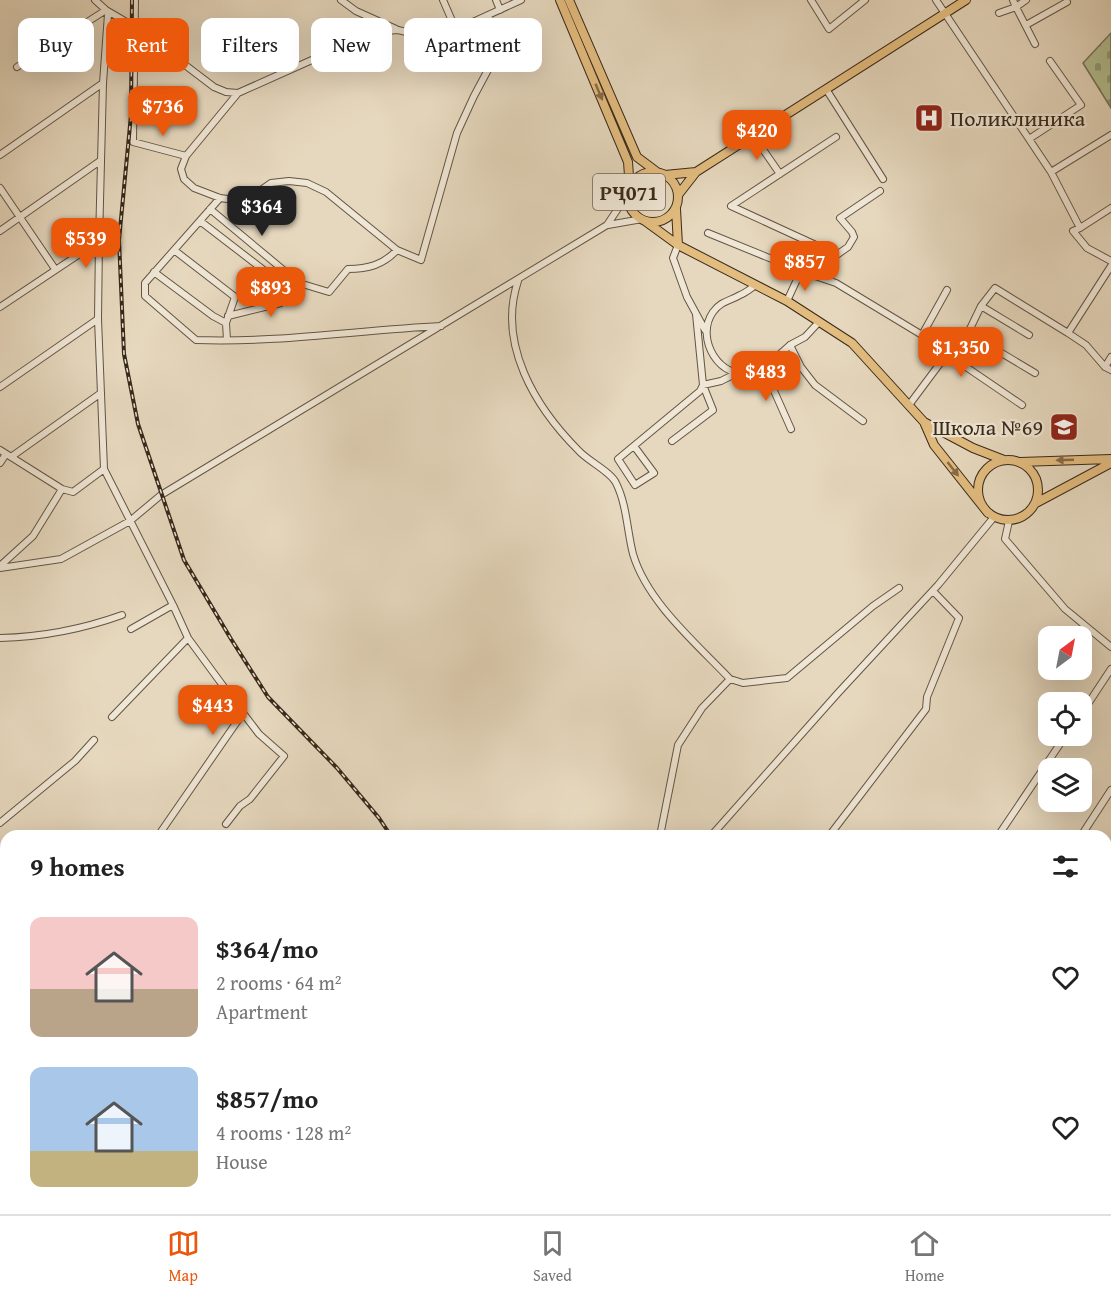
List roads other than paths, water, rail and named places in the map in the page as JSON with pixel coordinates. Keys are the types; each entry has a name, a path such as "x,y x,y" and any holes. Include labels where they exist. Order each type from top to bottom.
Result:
{"main road":[{"path":"560,0 628,162 629,191"},
{"path":"570,0 637,157 661,174 696,172"},
{"path":"678,195 696,172 966,0"},
{"name":"РҶ071","path":"643,174 661,174 672,180 678,195 676,209 666,219 644,220 631,208 629,191 632,183 643,174"},
{"path":"676,209 678,245"},
{"path":"644,220 678,245 787,301 852,343 924,422 934,445 991,515"},
{"path":"924,422 1004,460 1018,462 1111,459"},
{"path":"1004,460 995,463 981,477 978,496 991,515 1009,521 1025,516 1036,503 1111,464"},
{"path":"1018,462 1034,474 1038,483 1036,503"}],"street":[{"path":"95,0 120,18"},
{"path":"135,0 135,18"},
{"path":"341,0 356,11 404,31"},
{"path":"443,0 451,18"},
{"path":"496,0 500,10"},
{"path":"482,18 521,0"},
{"path":"811,0 829,29 865,0"},
{"path":"936,0 1051,172 1080,228"},
{"path":"999,13 1015,3 1026,0"},
{"path":"1026,25 1067,2"},
{"path":"1015,3 1035,44"},
{"path":"17,67 106,10"},
{"path":"106,10 108,14 100,161 98,319 104,469 188,638 259,734 284,756 250,799 240,806 226,824"},
{"path":"398,30 385,31 323,55 238,93 186,156 181,169 184,178 194,188 220,198 235,200 254,195 271,183 289,181 307,183 326,192 397,250 421,260 458,133 474,96 497,53 496,39 488,15"},
{"path":"1029,139 1081,105 1050,61"},
{"path":"189,68 214,87 226,92 238,93"},
{"path":"134,72 133,142 186,156"},
{"path":"0,155 103,83"},
{"path":"826,89 883,178"},
{"path":"753,135 780,174"},
{"path":"1051,172 1111,135"},
{"path":"831,259 831,252 731,206 836,137"},
{"path":"0,231 100,161"},
{"path":"0,188 55,269"},
{"path":"607,225 629,191"},
{"path":"801,272 816,272 825,268 831,259 848,247 854,237 840,218 880,191"},
{"path":"220,198 145,283 144,297 196,340 273,340 442,326"},
{"path":"210,209 299,283 329,292 348,269 367,269 391,257 397,250"},
{"path":"1110,211 1073,231 1087,248 1111,261"},
{"path":"0,567 61,559 130,521 162,495 607,225 644,220"},
{"path":"200,221 287,288"},
{"path":"708,233 801,272 836,282 922,335 1022,405"},
{"path":"0,308 99,241"},
{"path":"678,245 673,258 687,297 705,330 710,352 721,364 737,373"},
{"path":"174,250 235,297 227,319 227,340"},
{"path":"1068,333 1111,266"},
{"path":"154,272 213,316 227,319 281,303 287,288 299,283"},
{"path":"787,301 801,272"},
{"path":"518,280 512,297 512,328 516,354 526,380 557,427 580,453 616,481 623,502 634,555 647,585 680,627 730,679 743,683 760,683 787,678 873,606 899,588"},
{"path":"705,330 713,313 725,300 741,296 756,285"},
{"path":"909,405 947,354 969,333 981,306 995,288 1086,345 1108,368"},
{"path":"922,335 947,290"},
{"path":"981,306 1029,335"},
{"path":"672,441 713,410 703,385 696,314"},
{"path":"0,387 98,319"},
{"path":"703,385 721,381 737,373 751,372 763,366 805,336 819,322"},
{"path":"969,333 1035,373"},
{"path":"790,345 801,367 815,385 863,421"},
{"path":"1108,368 1111,357"},
{"path":"763,366 791,429"},
{"path":"634,446 654,473 635,485 618,459 700,391 703,385"},
{"path":"0,463 6,454 101,393"},
{"path":"6,454 62,489 73,492 104,469"},
{"path":"0,567 33,536 62,489"},
{"path":"716,830 838,693 933,591 991,515"},
{"path":"1009,521 1005,539 1065,609 1111,647"},
{"path":"835,830 926,709 927,697 959,618 933,591"},
{"path":"131,629 173,605"},
{"path":"0,638 27,637 96,624 122,615"},
{"path":"112,717 188,638"},
{"path":"1092,698 1111,669"},
{"path":"661,830 678,745 702,708 730,679"},
{"path":"162,830 243,712"},
{"path":"0,824 75,761 94,741"},
{"path":"1002,830 1059,746"},
{"path":"1085,830 1111,790"}],"railway":[{"path":"132,0 131,115 119,240 124,354 138,424 184,560 231,639 268,697 337,768 387,830"}],"place":[{"name":"Поликлиника","path":"929,118"},
{"name":"Школа №69","path":"1064,427"}]}
